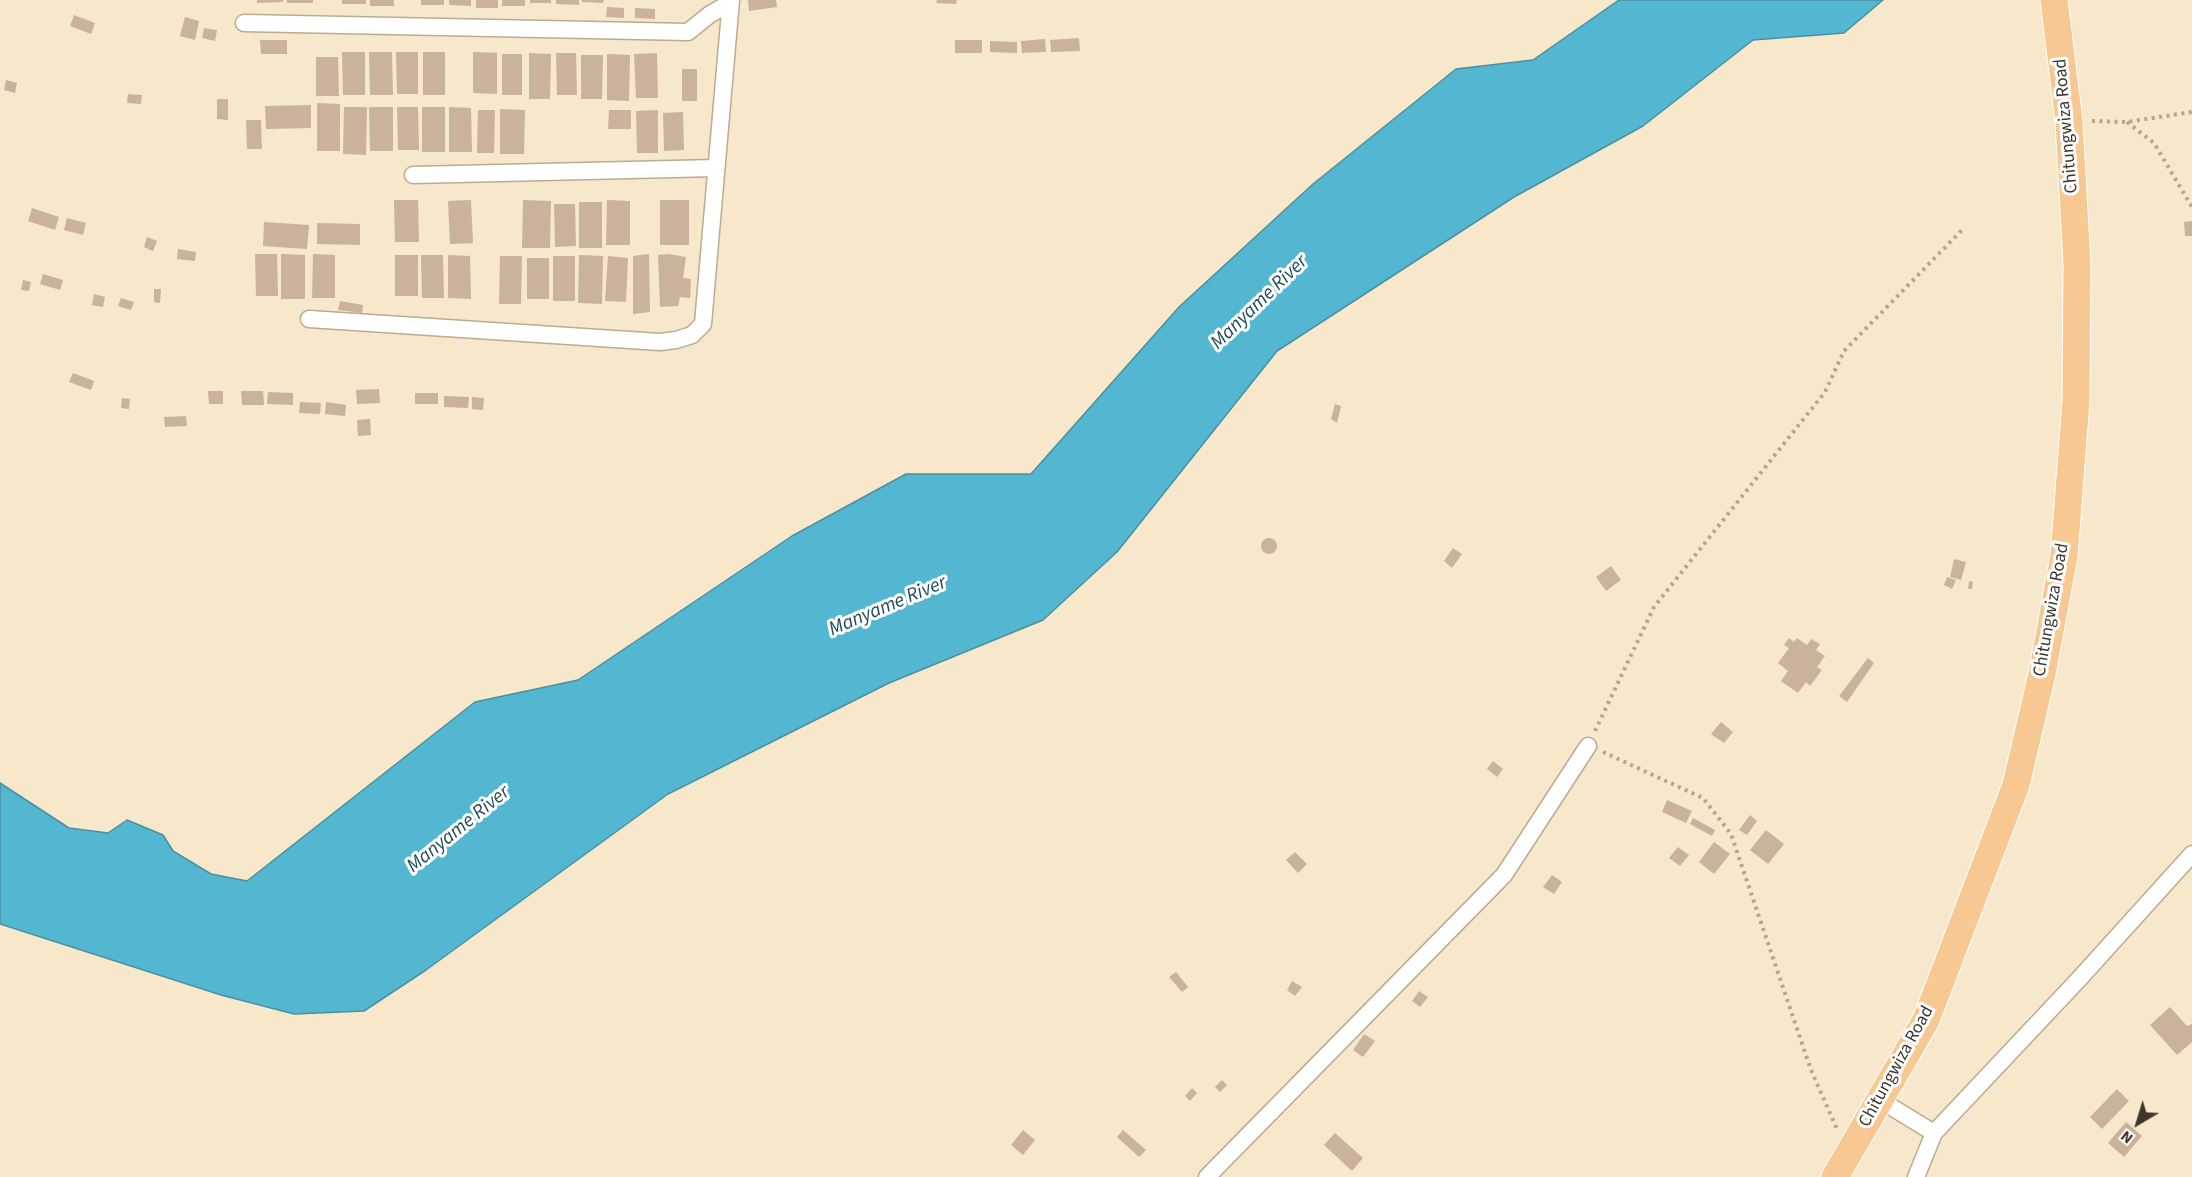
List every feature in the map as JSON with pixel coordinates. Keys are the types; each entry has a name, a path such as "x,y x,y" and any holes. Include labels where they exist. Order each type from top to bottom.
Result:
{"main road":[{"name":"Chitungwiza Road","path":"1842,1166 1926,1020 2016,785 2042,674 2064,556 2076,401 2077,264 2068,121 2054,0"}],"street":[{"path":"244,22 688,32 731,1"},
{"path":"309,319 660,342 692,335 703,324 731,1"},
{"path":"413,175 716,168"},
{"path":"1207,1177 1504,875 1588,746"},
{"path":"1916,1177 1934,1133 2080,978 2192,854"},
{"path":"1880,1101 1934,1133"}],"path":[{"path":"2068,121 2127,122 2192,112"},
{"path":"2127,122 2154,143 2192,207"},
{"path":"1842,1166 1731,834 1703,798 1588,746 1654,607 1825,392 1844,351 1962,230"}],"water":[{"name":"Manyame River","path":"1619,0 1883,0 1844,33 1753,40 1643,126 1514,197 1277,351 1117,552 1043,620 889,683 668,794 426,970 364,1011 294,1014 221,995 0,924 0,783 69,828 108,833 127,820 163,835 173,851 211,874 247,881 475,702 578,680 792,536 906,474 1031,474 1179,307 1313,184 1456,69 1533,60"}],"building":[{"path":"257,0 283,0 283,2 257,3"},
{"path":"287,0 313,0 313,3 287,3"},
{"path":"342,0 366,0 366,4 342,4"},
{"path":"370,0 394,0 394,6 370,6"},
{"path":"421,0 444,0 444,5 421,5"},
{"path":"449,0 471,0 471,6 449,5"},
{"path":"476,0 498,0 498,8 476,8"},
{"path":"502,0 525,0 525,6 502,6"},
{"path":"530,0 551,0 551,3 530,3"},
{"path":"556,0 579,0 579,5 556,4"},
{"path":"582,0 604,0 603,3 582,2"},
{"path":"748,0 776,0 777,7 749,11"},
{"path":"937,0 957,0 956,4 936,3"},
{"path":"607,7 624,8 624,18 606,17"},
{"path":"635,8 655,9 655,19 635,18"},
{"path":"74,15 95,23 91,34 70,26"},
{"path":"185,17 199,21 195,40 180,36"},
{"path":"204,28 217,30 215,41 202,38"},
{"path":"1079,38 1080,51 1051,52 1050,40"},
{"path":"1045,39 1046,52 1022,53 1021,41"},
{"path":"260,40 287,40 287,54 261,54"},
{"path":"955,40 982,40 982,53 955,53"},
{"path":"990,41 1017,42 1017,53 990,52"},
{"path":"342,52 365,52 365,95 343,95"},
{"path":"369,52 392,52 393,95 370,95"},
{"path":"396,52 418,52 418,94 397,94"},
{"path":"423,52 445,52 445,95 423,95"},
{"path":"473,52 497,53 497,94 473,93"},
{"path":"529,53 551,54 550,99 529,99"},
{"path":"556,53 576,53 577,95 557,95"},
{"path":"657,53 658,98 636,98 634,54"},
{"path":"502,54 522,54 522,95 502,95"},
{"path":"607,54 630,55 629,101 607,100"},
{"path":"581,55 603,55 602,99 581,99"},
{"path":"316,57 338,57 339,96 316,96"},
{"path":"682,69 697,69 697,101 682,101"},
{"path":"6,80 17,83 15,93 4,90"},
{"path":"128,94 142,95 141,104 127,103"},
{"path":"217,99 228,99 228,120 217,119"},
{"path":"317,103 340,104 340,151 317,151"},
{"path":"311,105 311,128 266,129 265,106"},
{"path":"344,107 367,107 366,155 343,154"},
{"path":"369,107 393,107 393,151 370,151"},
{"path":"397,107 418,107 419,150 398,150"},
{"path":"422,107 445,107 445,152 422,152"},
{"path":"449,107 471,108 472,152 449,152"},
{"path":"500,109 525,110 524,154 500,154"},
{"path":"478,110 495,110 494,153 477,153"},
{"path":"609,110 631,110 631,129 608,129"},
{"path":"658,110 658,153 637,153 636,111"},
{"path":"683,112 684,150 664,151 663,113"},
{"path":"246,120 261,120 262,149 247,149"},
{"path":"394,200 418,200 419,242 395,242"},
{"path":"471,200 473,243 450,244 448,201"},
{"path":"523,200 551,201 550,248 522,248"},
{"path":"607,200 630,201 630,245 606,245"},
{"path":"660,200 689,200 689,245 660,245"},
{"path":"579,202 602,202 602,248 579,248"},
{"path":"554,204 575,204 576,246 555,247"},
{"path":"32,208 59,217 55,230 28,221"},
{"path":"67,218 86,223 83,235 64,230"},
{"path":"2192,221 2192,236 2185,236 2184,222"},
{"path":"264,222 309,225 307,249 263,246"},
{"path":"317,223 360,224 360,245 317,244"},
{"path":"147,237 157,241 153,251 144,247"},
{"path":"178,249 196,252 195,261 177,259"},
{"path":"255,254 277,254 278,296 256,296"},
{"path":"281,254 305,255 305,299 281,299"},
{"path":"313,254 335,255 335,298 312,298"},
{"path":"649,254 650,312 633,314 633,256"},
{"path":"395,255 418,255 418,296 395,296"},
{"path":"421,255 443,255 444,298 422,298"},
{"path":"448,255 470,256 471,299 448,298"},
{"path":"579,255 603,256 602,304 578,303"},
{"path":"658,255 686,257 683,278 691,279 690,298 680,297 678,306 660,307"},
{"path":"500,256 522,256 521,304 499,304"},
{"path":"553,256 575,256 575,301 553,301"},
{"path":"608,256 628,258 626,302 605,301"},
{"path":"527,258 549,258 549,299 527,299"},
{"path":"43,274 63,280 60,290 40,284"},
{"path":"23,280 31,282 29,291 21,290"},
{"path":"154,289 161,289 160,303 154,302"},
{"path":"94,294 105,297 103,307 92,305"},
{"path":"121,298 134,302 131,310 118,306"},
{"path":"340,301 363,305 362,313 338,310"},
{"path":"73,373 94,381 91,390 69,382"},
{"path":"379,389 380,403 357,404 356,390"},
{"path":"208,391 223,391 223,404 209,404"},
{"path":"241,391 263,391 264,405 242,405"},
{"path":"268,392 293,393 293,405 267,404"},
{"path":"415,393 438,393 438,404 415,404"},
{"path":"444,396 469,397 468,408 444,407"},
{"path":"472,397 484,398 483,410 472,409"},
{"path":"122,398 130,399 129,409 121,408"},
{"path":"300,402 321,403 320,414 299,413"},
{"path":"326,402 346,405 345,416 325,414"},
{"path":"1335,404 1341,406 1337,423 1331,419"},
{"path":"186,416 187,426 165,427 164,417"},
{"path":"370,419 371,435 358,436 357,420"},
{"path":"1269,538 1277,546 1269,554 1261,546"},
{"path":"1453,548 1462,554 1452,568 1444,561"},
{"path":"1954,559 1966,562 1961,580 1950,577"},
{"path":"1611,566 1621,580 1606,591 1596,577"},
{"path":"1947,577 1956,580 1952,589 1944,585"},
{"path":"1969,581 1973,582 1972,589 1968,589"},
{"path":"1789,638 1794,642 1797,638 1807,645 1811,639 1820,644 1816,650 1825,656 1817,667 1822,670 1810,686 1806,682 1798,693 1781,681 1788,671 1778,663 1789,648 1784,645"},
{"path":"1868,658 1874,663 1847,702 1839,696"},
{"path":"1721,722 1733,732 1724,743 1711,734"},
{"path":"1493,761 1503,769 1497,777 1487,769"},
{"path":"1667,800 1692,811 1686,823 1662,812"},
{"path":"1750,815 1757,821 1747,835 1739,830"},
{"path":"1693,818 1715,830 1712,836 1690,824"},
{"path":"1766,830 1784,844 1768,864 1750,850"},
{"path":"1714,842 1730,854 1714,874 1699,862"},
{"path":"1678,847 1689,855 1680,866 1669,858"},
{"path":"1295,852 1307,864 1298,873 1286,860"},
{"path":"1552,875 1562,882 1554,894 1543,887"},
{"path":"1176,972 1188,987 1182,992 1169,977"},
{"path":"1292,981 1302,987 1295,996 1287,990"},
{"path":"1419,991 1428,997 1420,1007 1412,1001"},
{"path":"2170,1007 2187,1026 2192,1024 2192,1042 2177,1055 2150,1025"},
{"path":"1364,1034 1375,1041 1363,1057 1353,1050"},
{"path":"1222,1080 1227,1085 1220,1092 1215,1087"},
{"path":"1192,1088 1197,1093 1190,1101 1185,1096"},
{"path":"2117,1089 2129,1101 2102,1129 2090,1117"},
{"path":"2126,1122 2142,1136 2124,1157 2108,1143"},
{"path":"1023,1130 1035,1140 1023,1155 1011,1145"},
{"path":"1123,1130 1146,1150 1139,1157 1117,1137"},
{"path":"1335,1133 1363,1158 1352,1171 1324,1145"}]}
